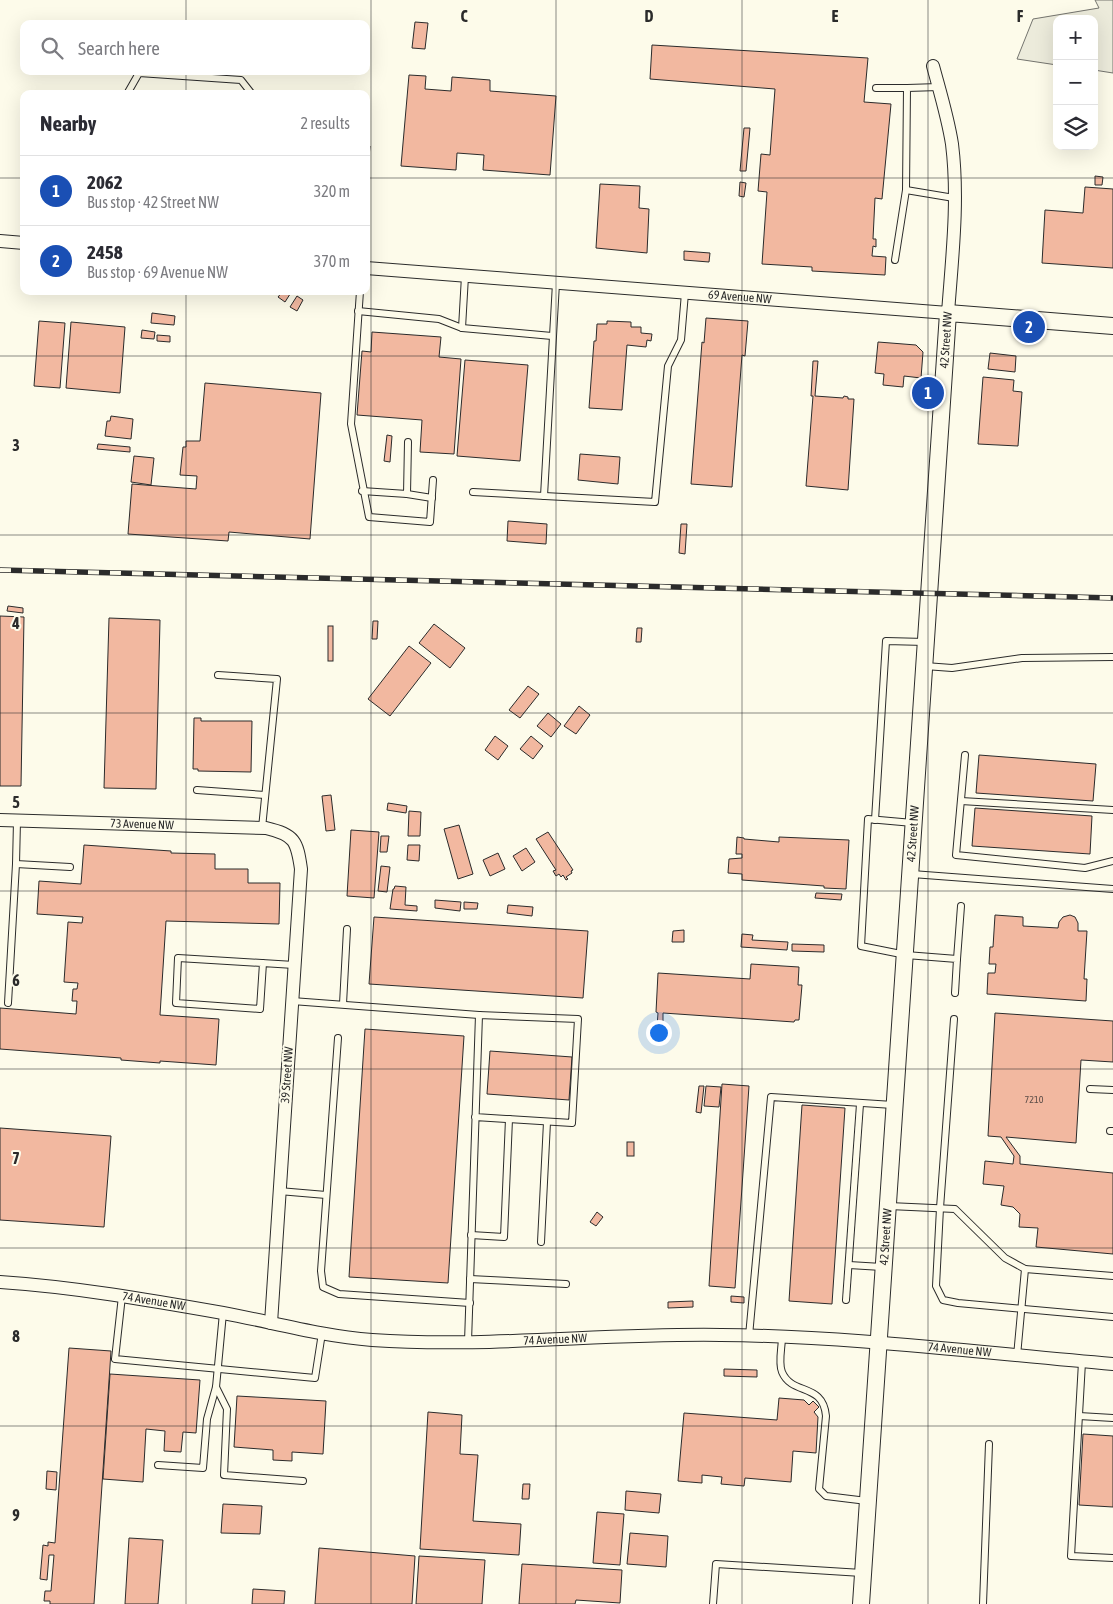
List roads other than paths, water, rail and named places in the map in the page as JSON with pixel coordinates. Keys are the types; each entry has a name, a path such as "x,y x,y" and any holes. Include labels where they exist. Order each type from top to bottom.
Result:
{"street":[{"name":"42 Street NW","path":"861,1604 906,955 954,198 952,144 933,66"},
{"path":"0,241 20,243"},
{"name":"69 Avenue NW","path":"370,268 1113,326"},
{"name":"73 Avenue NW","path":"0,820 262,828 284,832"},
{"name":"39 Street NW","path":"270,1323 301,869 298,846 284,832"},
{"name":"74 Avenue NW","path":"0,1282 122,1296 223,1313 322,1333 398,1341 468,1342 640,1336 782,1337 879,1343 1113,1364"}],"lane":[{"path":"129,90 138,75"},
{"path":"168,75 241,80 249,90"},
{"path":"876,88 939,87"},
{"path":"895,260 906,190 907,88"},
{"path":"906,190 954,198"},
{"path":"462,328 465,276"},
{"path":"544,496 556,283"},
{"path":"473,492 655,502 668,366 681,340 685,293"},
{"path":"360,295 351,424 368,518 430,522 433,480"},
{"path":"358,311 439,319 462,328 552,336"},
{"path":"406,494 408,442"},
{"path":"362,490 432,498"},
{"path":"876,820 886,641 926,642"},
{"path":"924,666 952,668 1022,658 1113,657"},
{"path":"218,675 277,679 262,828"},
{"path":"965,755 956,855 1085,868 1113,861"},
{"path":"197,790 265,795"},
{"path":"961,801 1113,810"},
{"path":"914,823 868,819 861,946 906,955 957,959"},
{"path":"8,1003 17,820"},
{"path":"16,864 70,867"},
{"path":"911,874 1113,890"},
{"path":"955,994 961,906"},
{"path":"343,1004 347,930"},
{"path":"262,963 260,1009 176,1003 178,958 262,963 294,965"},
{"path":"292,1001 479,1015 578,1019 572,1123 475,1117"},
{"path":"468,1342 479,1015"},
{"path":"954,1019 936,1286 943,1300 1021,1310 1113,1317"},
{"path":"338,1038 321,1271 323,1287 339,1294 470,1303"},
{"path":"1090,1089 1113,1090"},
{"path":"749,1336 771,1097 895,1105"},
{"path":"846,1300 860,1104"},
{"path":"471,1235 504,1237 509,1119"},
{"path":"541,1242 547,1122"},
{"path":"279,1191 326,1195"},
{"path":"888,1206 955,1208 1005,1258 1025,1269 1113,1276"},
{"path":"849,1265 884,1267"},
{"path":"1017,1356 1025,1269"},
{"path":"470,1279 566,1284"},
{"path":"122,1296 115,1359 315,1378 322,1333"},
{"path":"158,1465 203,1468 207,1419 216,1387 223,1313"},
{"path":"782,1337 781,1370 784,1376 795,1386 815,1395 822,1401 825,1408 826,1416 819,1489 826,1496 868,1501"},
{"path":"1082,1362 1071,1556 1113,1558"},
{"path":"216,1387 227,1409 224,1475 303,1481"},
{"path":"1079,1416 1113,1418"},
{"path":"983,1604 989,1444"},
{"path":"713,1604 716,1564 863,1573"}],"railway":[{"path":"0,570 1113,598"}],"place":[{"name":"2458","path":"1029,327"},
{"name":"2062","path":"928,393"}]}
